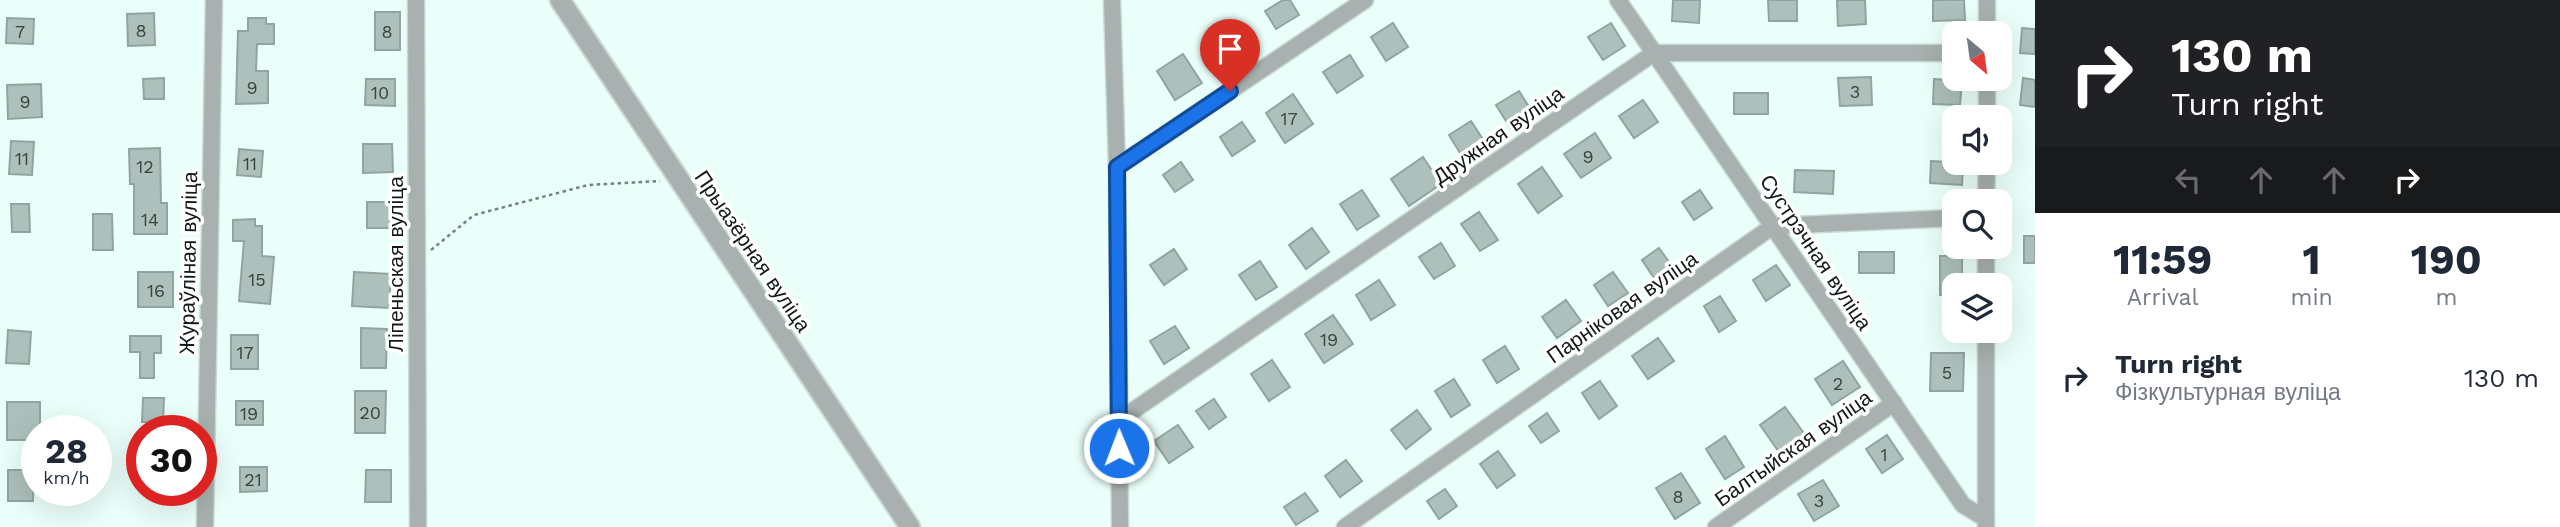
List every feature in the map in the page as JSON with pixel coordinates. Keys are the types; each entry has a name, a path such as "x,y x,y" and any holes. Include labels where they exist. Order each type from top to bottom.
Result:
{"street":[{"name":"Жураўліная вуліца","path":"205,527 214,0"},
{"name":"Ліпеньская вуліца","path":"416,0 418,527"},
{"name":"Прыазёрная вуліца","path":"560,0 677,180 910,527"},
{"path":"1112,0 1117,167 1120,527"},
{"path":"1117,167 1365,0"},
{"name":"Сустрэчная вуліца","path":"1618,0 1963,505 1986,523"},
{"path":"1987,0 1987,21"},
{"path":"1654,53 1942,53"},
{"name":"Дружная вуліца","path":"1118,421 1654,53"},
{"path":"1773,226 1942,219"},
{"name":"Парніковая вуліца","path":"1345,527 1773,226"},
{"path":"1986,343 1986,523"},
{"name":"Балтыйская вуліца","path":"1716,527 1894,403"}],"path":[{"path":"416,262 474,215 588,185 677,180"}],"building":[{"path":"1283,0 1290,0 1299,15 1276,29 1265,11"},
{"path":"1673,0 1700,0 1699,23 1672,21"},
{"path":"1768,0 1797,0 1797,21 1769,21"},
{"path":"1837,0 1865,0 1866,24 1838,26"},
{"path":"1933,0 1964,0 1965,20 1933,21"},
{"path":"375,12 400,12 400,50 375,50"},
{"path":"154,13 155,45 128,46 127,14"},
{"path":"7,18 34,19 33,44 6,43"},
{"path":"248,18 266,18 266,24 274,24 274,44 257,44 256,71 268,71 268,103 236,104 238,31 248,31"},
{"path":"1393,23 1408,47 1386,61 1371,37"},
{"path":"1611,23 1625,46 1603,60 1588,37"},
{"path":"2022,28 2035,29 2035,54 2020,53"},
{"path":"1234,32 1246,51 1225,64 1213,45"},
{"path":"1183,54 1202,83 1175,100 1157,71"},
{"path":"1350,55 1363,76 1337,93 1323,72"},
{"path":"1871,77 1872,105 1840,106 1838,78"},
{"path":"164,78 164,99 144,99 143,79"},
{"path":"2023,78 2035,80 2035,107 2020,105"},
{"path":"366,79 395,79 395,106 365,105"},
{"path":"1934,79 1942,80 1942,91 1961,91 1960,105 1933,104"},
{"path":"41,84 42,117 8,119 7,85"},
{"path":"1519,91 1534,115 1511,129 1496,105"},
{"path":"1734,93 1768,93 1768,114 1734,114"},
{"path":"1293,94 1313,124 1285,143 1266,113"},
{"path":"1643,100 1658,122 1634,138 1619,116"},
{"path":"1471,121 1486,144 1463,158 1449,135"},
{"path":"1242,122 1255,141 1232,156 1220,137"},
{"path":"1595,133 1611,158 1581,178 1564,154"},
{"path":"11,141 34,142 32,175 9,174"},
{"path":"363,144 392,144 393,172 363,173"},
{"path":"160,148 161,203 167,203 167,234 134,234 134,184 130,184 129,149"},
{"path":"239,149 263,151 261,177 237,175"},
{"path":"1423,157 1441,184 1409,206 1391,179"},
{"path":"1931,161 1942,162 1942,175 1962,175 1962,185 1930,183"},
{"path":"1181,162 1193,180 1175,192 1163,175"},
{"path":"1542,167 1562,196 1538,213 1518,184"},
{"path":"1795,170 1834,171 1833,194 1794,192"},
{"path":"1362,190 1379,216 1357,230 1340,204"},
{"path":"1700,190 1712,208 1694,220 1682,202"},
{"path":"367,202 398,202 398,228 367,228"},
{"path":"11,204 29,204 30,232 12,232"},
{"path":"1479,212 1498,240 1480,251 1461,224"},
{"path":"93,214 112,214 113,250 93,250"},
{"path":"255,219 255,226 262,226 262,256 274,257 270,304 239,301 244,241 233,241 233,220"},
{"path":"1312,228 1329,252 1306,269 1289,245"},
{"path":"2024,236 2035,236 2035,263 2024,263"},
{"path":"1441,243 1455,266 1434,279 1419,257"},
{"path":"1659,248 1672,266 1654,278 1642,260"},
{"path":"1174,249 1187,269 1164,285 1150,265"},
{"path":"1859,252 1894,252 1894,273 1859,273"},
{"path":"1940,256 1942,259 1962,259 1962,273 1942,273 1940,295"},
{"path":"1260,261 1277,287 1256,300 1239,275"},
{"path":"1776,265 1790,285 1766,301 1753,280"},
{"path":"138,272 173,272 173,307 138,307"},
{"path":"354,272 391,274 389,308 352,306"},
{"path":"1613,272 1628,293 1608,306 1594,285"},
{"path":"1379,280 1395,305 1371,320 1356,295"},
{"path":"1720,296 1736,321 1719,332 1704,306"},
{"path":"1566,300 1581,321 1557,338 1542,317"},
{"path":"1333,315 1353,344 1324,363 1305,334"},
{"path":"1175,326 1189,348 1164,364 1150,341"},
{"path":"361,328 387,329 386,368 361,368"},
{"path":"8,330 31,332 29,364 6,363"},
{"path":"231,335 258,335 258,369 231,369"},
{"path":"130,336 161,336 161,353 154,353 154,378 140,378 140,352 130,352"},
{"path":"1658,338 1674,361 1648,379 1632,356"},
{"path":"1505,346 1519,369 1497,383 1483,360"},
{"path":"1931,353 1964,353 1963,391 1930,391"},
{"path":"1272,360 1290,387 1269,401 1251,374"},
{"path":"1843,361 1860,387 1832,405 1815,379"},
{"path":"1454,379 1470,405 1451,417 1435,391"},
{"path":"1600,381 1617,406 1599,419 1582,393"},
{"path":"355,391 386,391 385,433 355,433"},
{"path":"143,398 164,398 163,415 142,415"},
{"path":"1214,399 1226,417 1209,429 1196,411"},
{"path":"236,401 263,401 263,425 236,425"},
{"path":"7,402 40,402 40,415 21,415 21,440 7,440"},
{"path":"1785,407 1806,436 1781,455 1760,425"},
{"path":"1417,410 1431,429 1406,449 1391,430"},
{"path":"1547,413 1559,431 1541,443 1529,426"},
{"path":"1178,425 1193,447 1169,463 1154,441"},
{"path":"1887,435 1903,459 1882,473 1866,449"},
{"path":"1725,436 1744,467 1725,479 1706,449"},
{"path":"1498,451 1515,475 1497,488 1480,464"},
{"path":"1346,460 1362,481 1340,497 1325,476"},
{"path":"240,467 267,467 267,491 240,492"},
{"path":"8,470 21,470 21,501 8,501"},
{"path":"366,470 391,470 391,502 365,502"},
{"path":"1681,473 1700,503 1675,519 1656,488"},
{"path":"1823,480 1839,506 1814,521 1798,494"},
{"path":"1445,489 1457,506 1439,519 1427,501"},
{"path":"1305,493 1318,511 1296,525 1284,507"}],"route":[{"path":"1119,448 1117,167 1230,91"}]}
